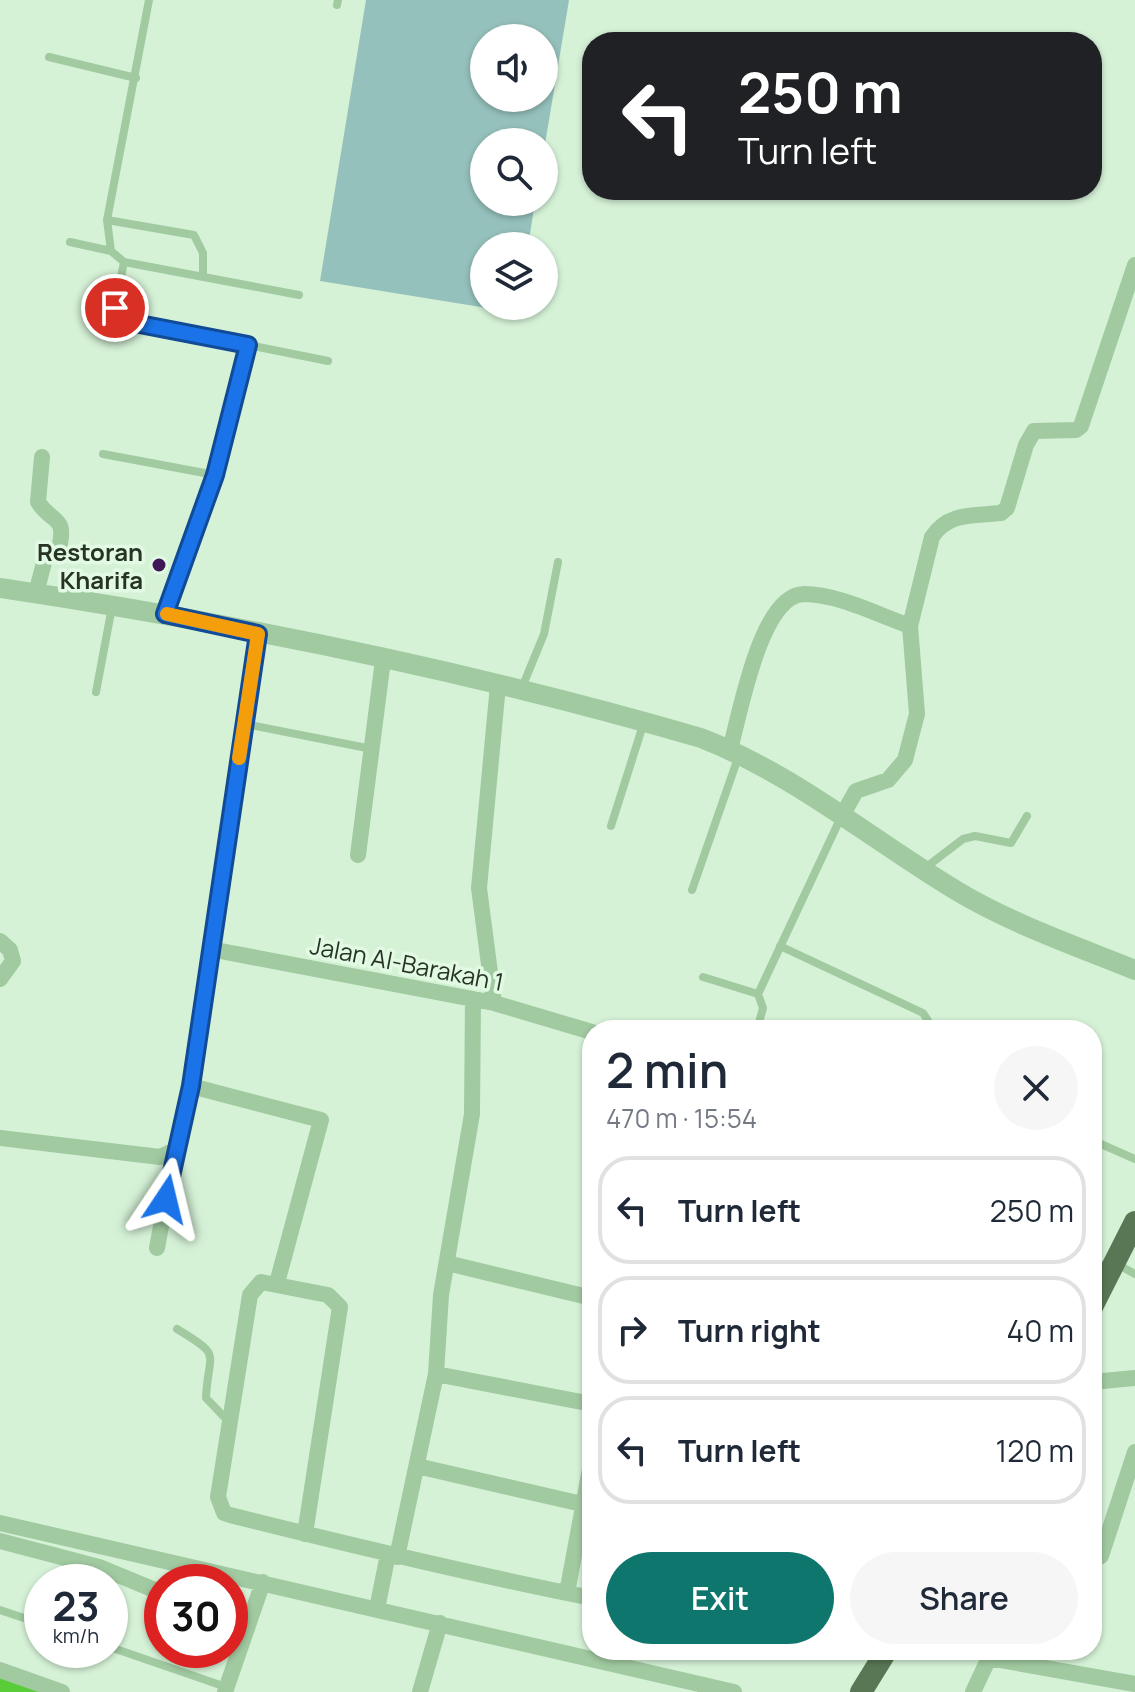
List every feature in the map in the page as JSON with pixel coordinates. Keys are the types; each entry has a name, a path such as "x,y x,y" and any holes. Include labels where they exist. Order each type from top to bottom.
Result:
{"main road":[{"path":"1102,1289 1135,1222"},
{"path":"861,1692 881,1660"}],"street":[{"path":"843,814 856,791 888,780 905,760 917,714 910,626 932,537 939,526 952,518 1001,513 1011,504 1029,436 1040,429 1076,430 1081,426 1135,265"},
{"path":"36,593 45,559 59,548 62,531 61,523 38,502 42,457"},
{"path":"0,588 165,614 498,685 645,721 735,751 843,814 958,891 1135,970"},
{"path":"735,751 761,639 783,602 803,594 821,597 910,626"},
{"path":"157,1248 175,1150 191,1086 258,634"},
{"path":"358,855 383,660"},
{"path":"494,1003 479,888 498,685"},
{"path":"0,941 10,950 13,961 0,979"},
{"name":"Jalan Al-Barakah 1","path":"210,949 494,1003 582,1029"},
{"path":"377,1609 417,1466 436,1374 447,1263 472,1114 473,999"},
{"path":"191,1086 321,1120 277,1283"},
{"path":"0,1138 160,1157 175,1150"},
{"path":"447,1263 582,1296"},
{"path":"305,1534 340,1307 328,1295 261,1282 252,1289 218,1497 220,1509 230,1515 305,1534 582,1596"},
{"path":"436,1374 582,1402"},
{"path":"1102,1381 1135,1378"},
{"path":"1102,1553 1135,1452"},
{"path":"417,1466 582,1504 567,1593"},
{"path":"0,1523 440,1623 662,1684 734,1692"},
{"path":"0,1541 99,1567 144,1586"},
{"path":"248,1626 263,1582"},
{"path":"420,1692 440,1623"},
{"path":"973,1692 983,1660"},
{"path":"1015,1660 1135,1684"},
{"path":"226,1690 234,1668"},
{"path":"0,1670 62,1692"}],"lane":[{"path":"111,251 107,220 149,0"},
{"path":"49,57 136,78"},
{"path":"107,220 194,235 203,253 203,277"},
{"path":"70,242 111,251 124,262 299,295"},
{"path":"124,262 115,308 120,319 328,361"},
{"path":"165,614 215,475 248,345"},
{"path":"103,454 215,475"},
{"path":"521,691 544,634 558,562"},
{"path":"96,692 112,605"},
{"path":"611,826 645,721"},
{"path":"245,724 372,749"},
{"path":"692,890 735,751"},
{"path":"760,1020 763,1008 758,994 843,814"},
{"path":"925,869 963,839 975,836 1011,843 1027,816"},
{"path":"780,946 923,1013 928,1020"},
{"path":"703,977 758,994"},
{"path":"1102,1144 1135,1159"},
{"path":"177,1329 206,1346 211,1354 206,1398 229,1423"},
{"path":"0,1610 24,1618"},
{"path":"128,1654 226,1690"}],"shaded area":[{"path":"366,0 569,0 558,66 558,24 470,24 470,112 550,112 548,128 470,128 470,216 533,216 530,232 470,232 470,305 320,281"}],"building":[{"path":"0,1673 50,1692 0,1692"}],"slow traffic":[{"path":"167,614 258,634 239,758"}],"place":[{"name":"Restoran Kharifa","path":"159,565"}],"route":[{"path":"115,308 117,316 124,321 248,345 215,475 165,614 258,634 191,1086 166,1199"}]}
